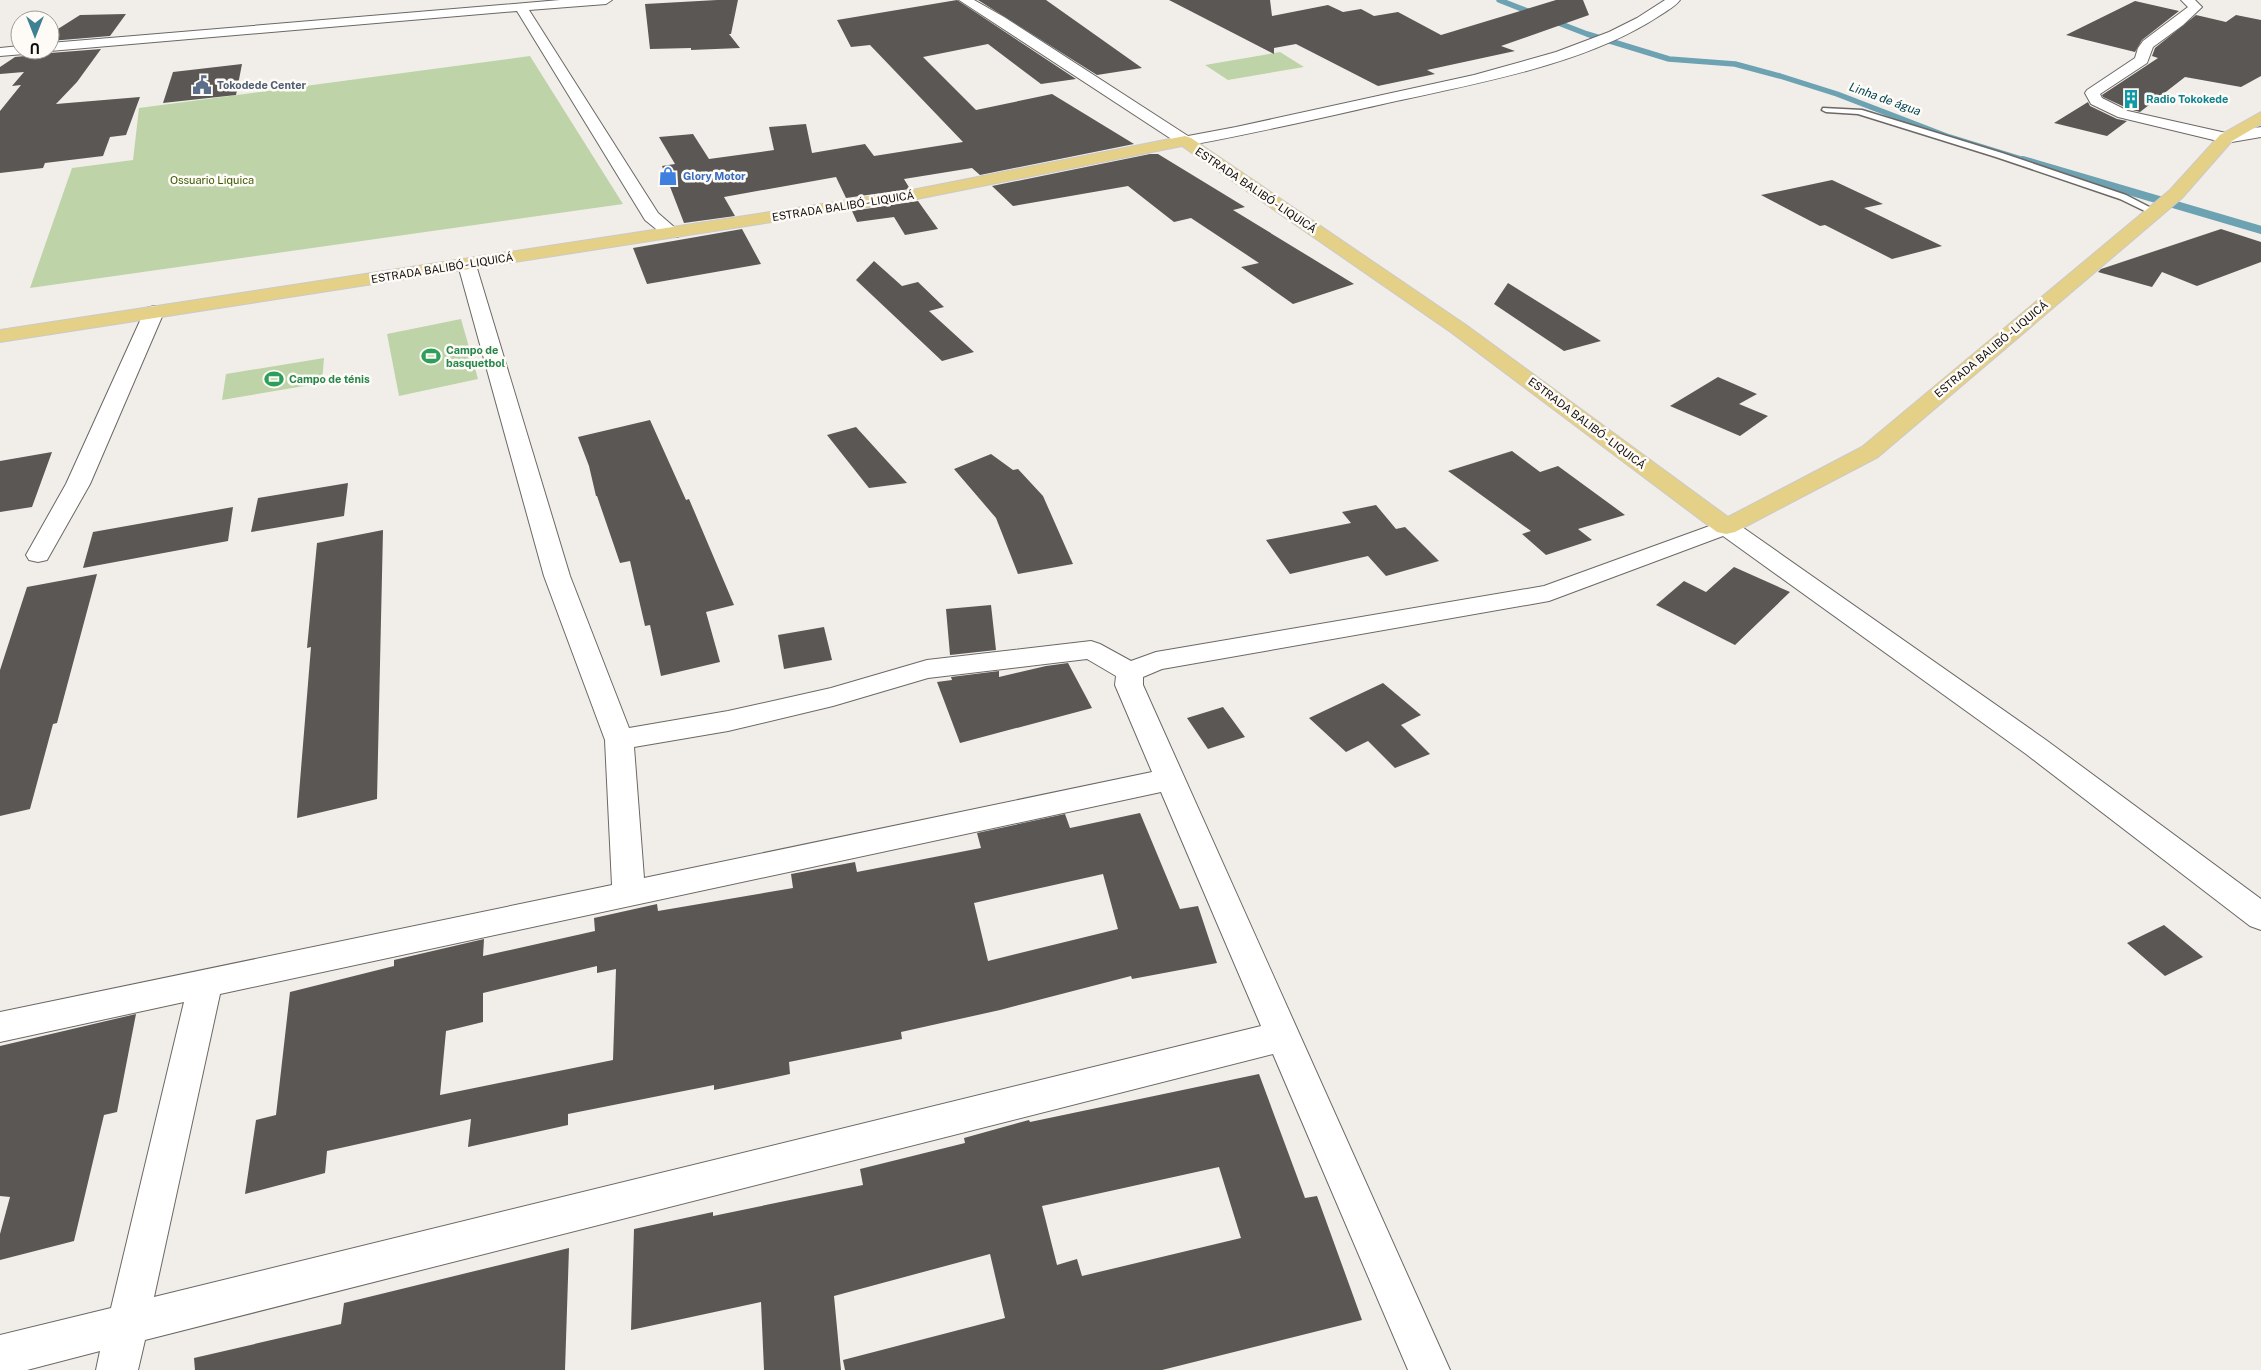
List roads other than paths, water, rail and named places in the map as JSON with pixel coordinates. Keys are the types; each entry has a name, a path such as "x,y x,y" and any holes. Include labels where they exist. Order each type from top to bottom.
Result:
{"main road":[{"name":"ESTRADA BALIBÓ - LIQUICÁ","path":"0,336 907,196 1184,141 1459,329 1726,527 1870,452 2176,194 2226,138 2261,117"}],"street":[{"path":"60,46 606,0"},
{"path":"965,0 999,20 1184,141 1236,132 1477,79 1561,55 1642,21 1674,0"},
{"path":"2187,0 2196,7 2171,28 2149,41 2142,52 2142,60 2092,93 2096,101 2124,114 2226,138 2261,132"},
{"path":"521,8 651,216 672,233"},
{"path":"0,64 10,53"},
{"path":"467,265 557,576 619,740 629,894"},
{"path":"38,555 78,484 154,312"},
{"path":"1130,672 1156,662 1549,593 1726,527 2036,747 2261,917"},
{"path":"619,740 728,721 833,697 927,669 1091,650 1130,672"},
{"path":"1130,672 1129,684 1430,1370"},
{"path":"0,1027 1170,779"},
{"path":"117,1370 205,984"},
{"path":"0,1356 1283,1036"}],"lane":[{"path":"1826,110 1859,112 1999,155 2155,211"}],"waterway":[{"name":"Linha de água","path":"1499,0 1587,34 1669,59 1735,64 1780,76 1837,94 1949,137 2027,161"},
{"name":"Linha de água","path":"2023,160 2261,230"}],"place":[{"name":"Tokodede Center","path":"202,85"},
{"name":"Radio Tokokede","path":"2131,99"},
{"name":"Glory Motor","path":"668,176"},
{"name":"Campo de basquetbol","path":"431,356"},
{"name":"Campo de ténis","path":"274,379"}],"park label":[{"name":"Ossuario Liquica","path":"212,180"}]}
